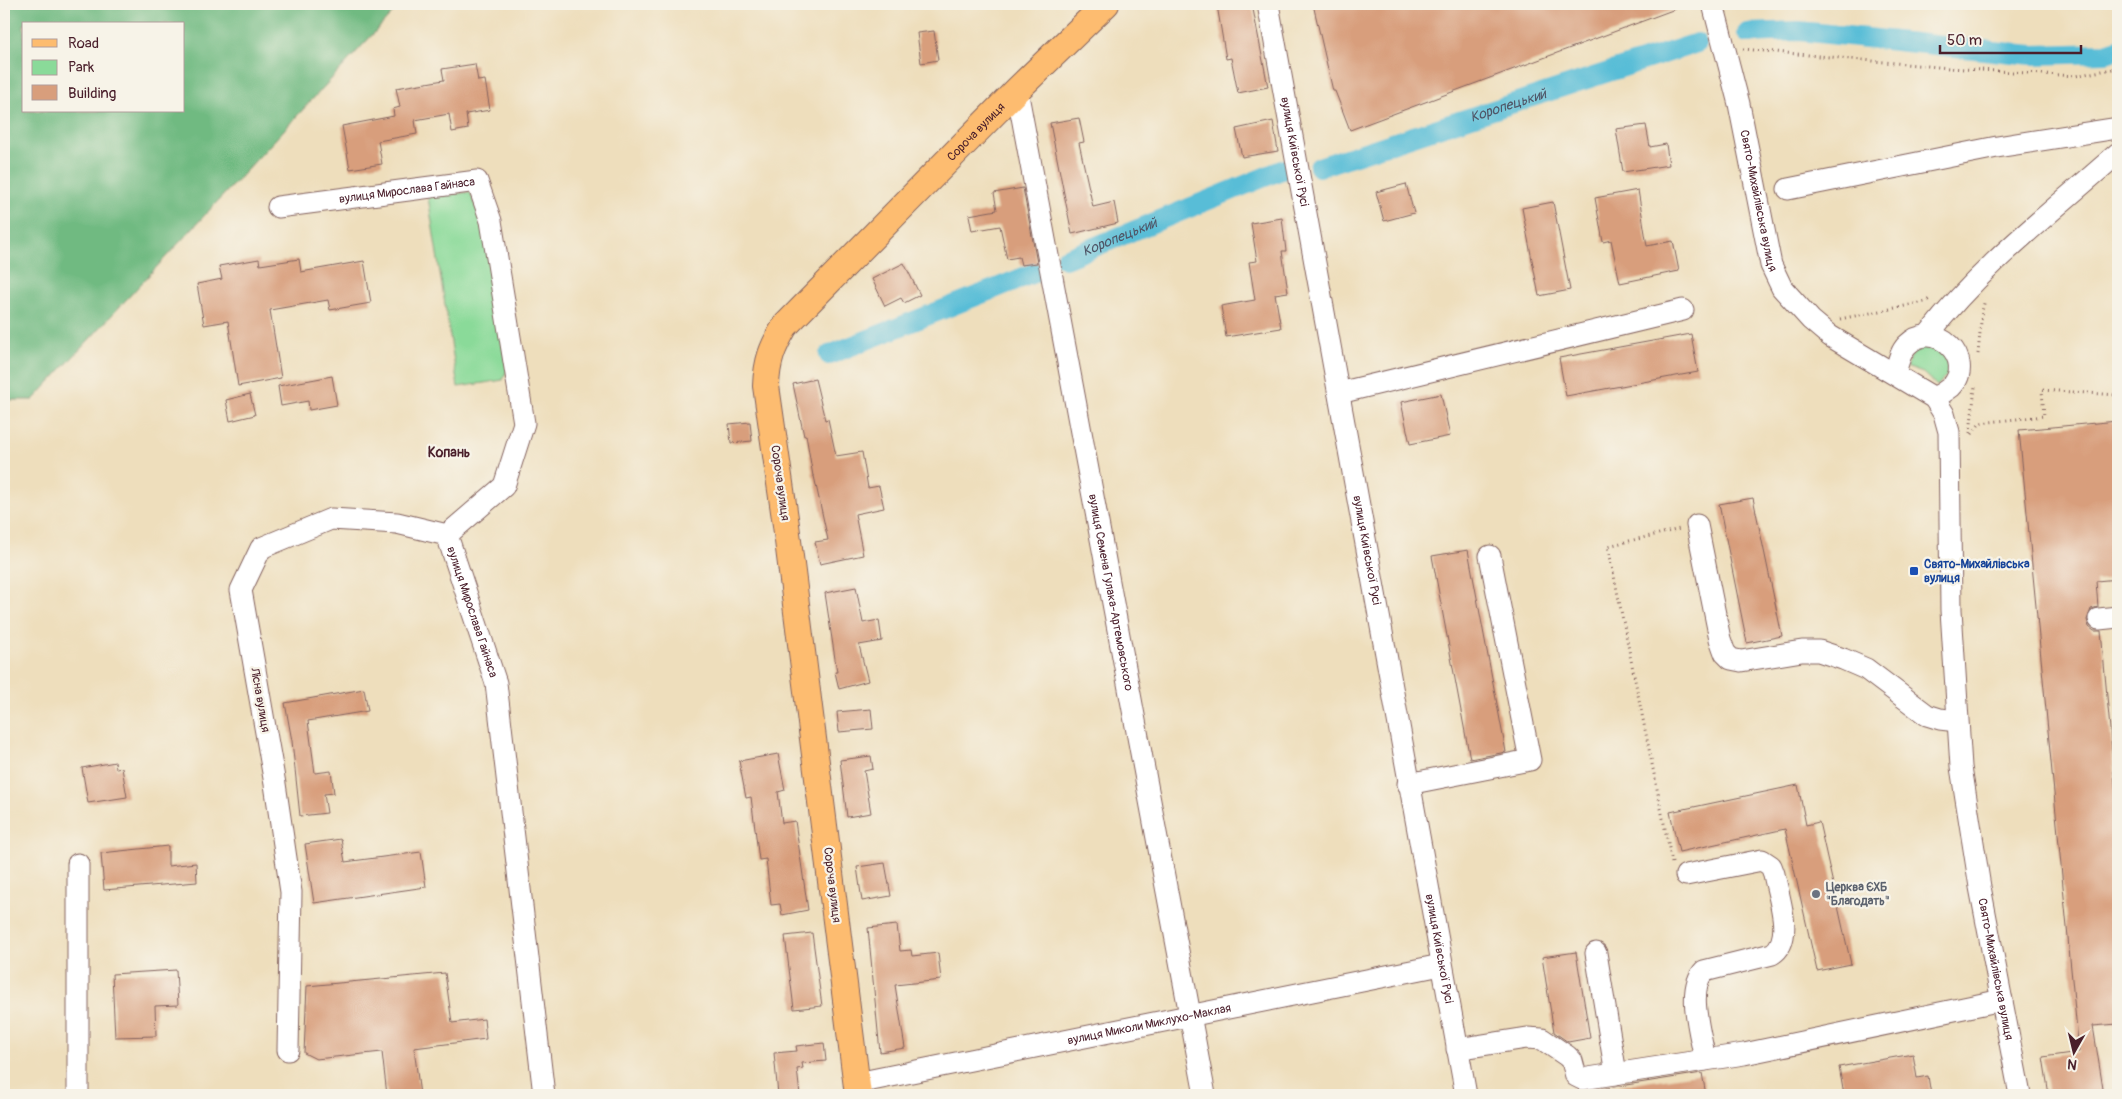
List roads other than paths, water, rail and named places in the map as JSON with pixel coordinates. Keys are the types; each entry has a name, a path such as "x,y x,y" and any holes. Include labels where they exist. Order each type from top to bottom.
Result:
{"main road":[{"name":"Сороча вулиця","path":"858,1089 786,525 766,386 767,364 774,344 785,326 1017,90 1106,4"}],"street":[{"name":"вулиця Київської Русі","path":"1268,4 1408,784 1466,1095"},
{"name":"Свято-Михайлівська вулиця","path":"1713,4 1739,104 1771,265 1782,288 1811,320 1830,336 1856,353 1895,373"},
{"name":"вулиця Семена Гулака-Артемовського","path":"1017,90 1205,1095"},
{"path":"1788,189 1997,147 2118,128"},
{"path":"1936,338 1958,298 1983,273 2118,153"},
{"name":"вулиця Мирослава Гайнаса","path":"278,208 477,181 491,221 524,423 504,486 447,535 496,683 544,1095"},
{"path":"1339,393 1683,310"},
{"path":"1936,338 1956,353 1959,370 1952,386 1934,398 1895,373 1901,353 1912,340 1936,338"},
{"name":"Свято-Михайлівська вулиця","path":"1934,398 1944,414 1949,432 1951,601 1957,721 1968,818 2020,1095"},
{"name":"Лісна вулиця","path":"288,1050 292,892 241,590 261,548 331,519 397,523 447,535"},
{"path":"1697,525 1720,639 1725,653 1731,659 1741,661 1802,651 1819,652 1866,669 1927,715 1957,721"},
{"path":"1408,784 1530,760 1490,556"},
{"path":"1686,875 1762,860 1771,866 1774,874 1785,929 1784,941 1779,950 1772,954 1704,971 1698,978 1695,997 1705,1060"},
{"path":"78,864 78,1095"},
{"path":"1596,953 1616,1074"},
{"name":"вулиця Миколи Миклухо-Маклая","path":"858,1089 1189,1016 1441,965"},
{"path":"1457,1049 1527,1038 1542,1039 1572,1061 1576,1076 1582,1079 1753,1052 2002,1000"}],"waterway":[{"name":"Коропецький","path":"1747,33 1799,31 2032,55 2106,53 2118,49"},
{"name":"Коропецький","path":"1319,167 1697,43"},
{"name":"Коропецький","path":"1065,259 1284,169"},
{"name":"Коропецький","path":"829,355 1034,273"}],"place":[{"name":"Свято-Михайлівська вулиця","path":"1914,571"},
{"name":"Церква ЄХБ \"Благодать\"","path":"1816,894"}],"district":[{"name":"Копань","path":"449,452"}]}
